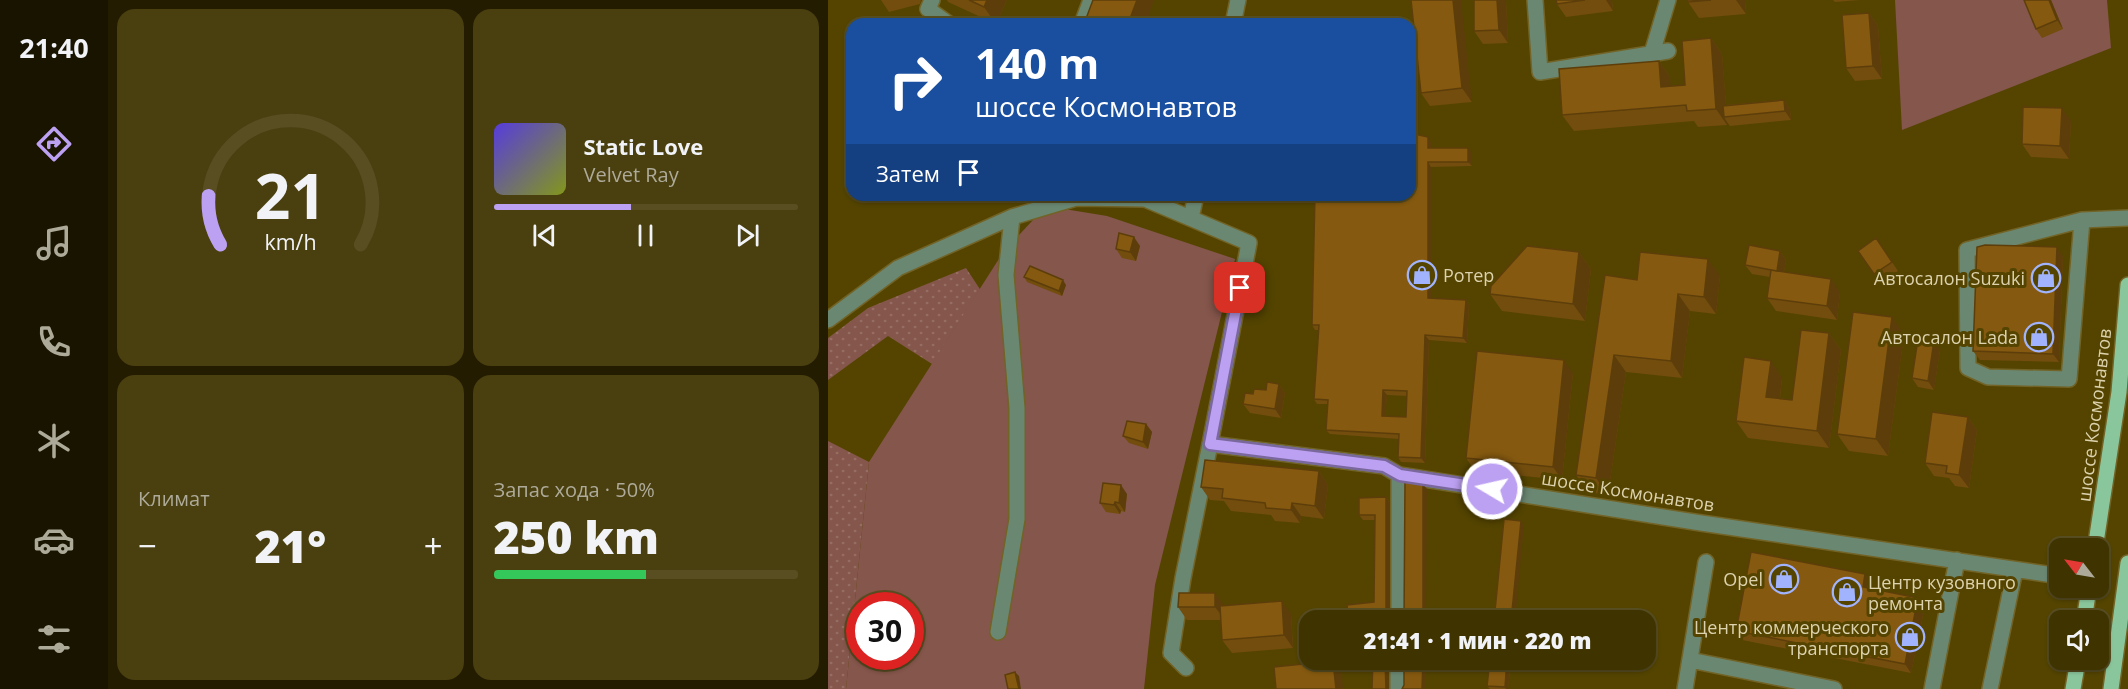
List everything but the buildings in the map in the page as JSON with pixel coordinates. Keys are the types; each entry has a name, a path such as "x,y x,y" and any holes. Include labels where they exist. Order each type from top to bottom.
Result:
{"main road":[{"name":"шоссе Космонавтов","path":"2097,538 2119,392 2128,285"},
{"path":"2111,689 2128,563"},
{"path":"2073,689 2076,670"}],"street":[{"path":"932,0 928,9 941,18"},
{"path":"1084,18 1091,0"},
{"path":"1234,18 1238,0"},
{"path":"1535,0 1540,72 1660,52 1668,0"},
{"path":"828,320 898,268 1012,217 1066,201"},
{"path":"1150,201 1249,243 1183,578 1171,653 1186,668"},
{"path":"1191,218 1195,201"},
{"path":"998,632 1017,519 1017,408 1006,275 1012,217"},
{"path":"2082,220 2069,379 1988,377 1968,368 1967,250 2082,220 2128,218"},
{"name":"шоссе Космонавтов","path":"1210,444 1384,466 1400,475 1713,525 2049,575"},
{"path":"1399,610 1400,475"},
{"path":"1932,689 1957,560"},
{"path":"1685,689 1706,562"},
{"path":"1990,689 2015,570"},
{"path":"1690,660 1834,689"},
{"path":"1398,670 1398,689"}],"shaded area":[{"path":"1895,0 2107,0 2111,48 1902,130"},
{"path":"1046,206 1107,216 1235,259 1155,585 1144,689 846,689 848,670 924,670 924,592 856,592 869,462 1004,251"},
{"path":"966,268 991,306 943,371 888,336 828,380 828,338 868,308"},
{"path":"828,441 869,462 856,592 846,592 846,670 848,670 846,689 828,689"}],"place":[{"name":"Ротер","path":"1422,275"},
{"name":"Автосалон Suzuki","path":"2046,278"},
{"name":"Автосалон Lada","path":"2039,337"},
{"name":"Opel","path":"1784,579"},
{"name":"Центр кузовного ремонта","path":"1847,592"},
{"name":"Центр коммерческого транспорта","path":"1910,637"}],"route":[{"path":"1240,288 1210,444 1384,466 1400,475 1492,489"}]}
